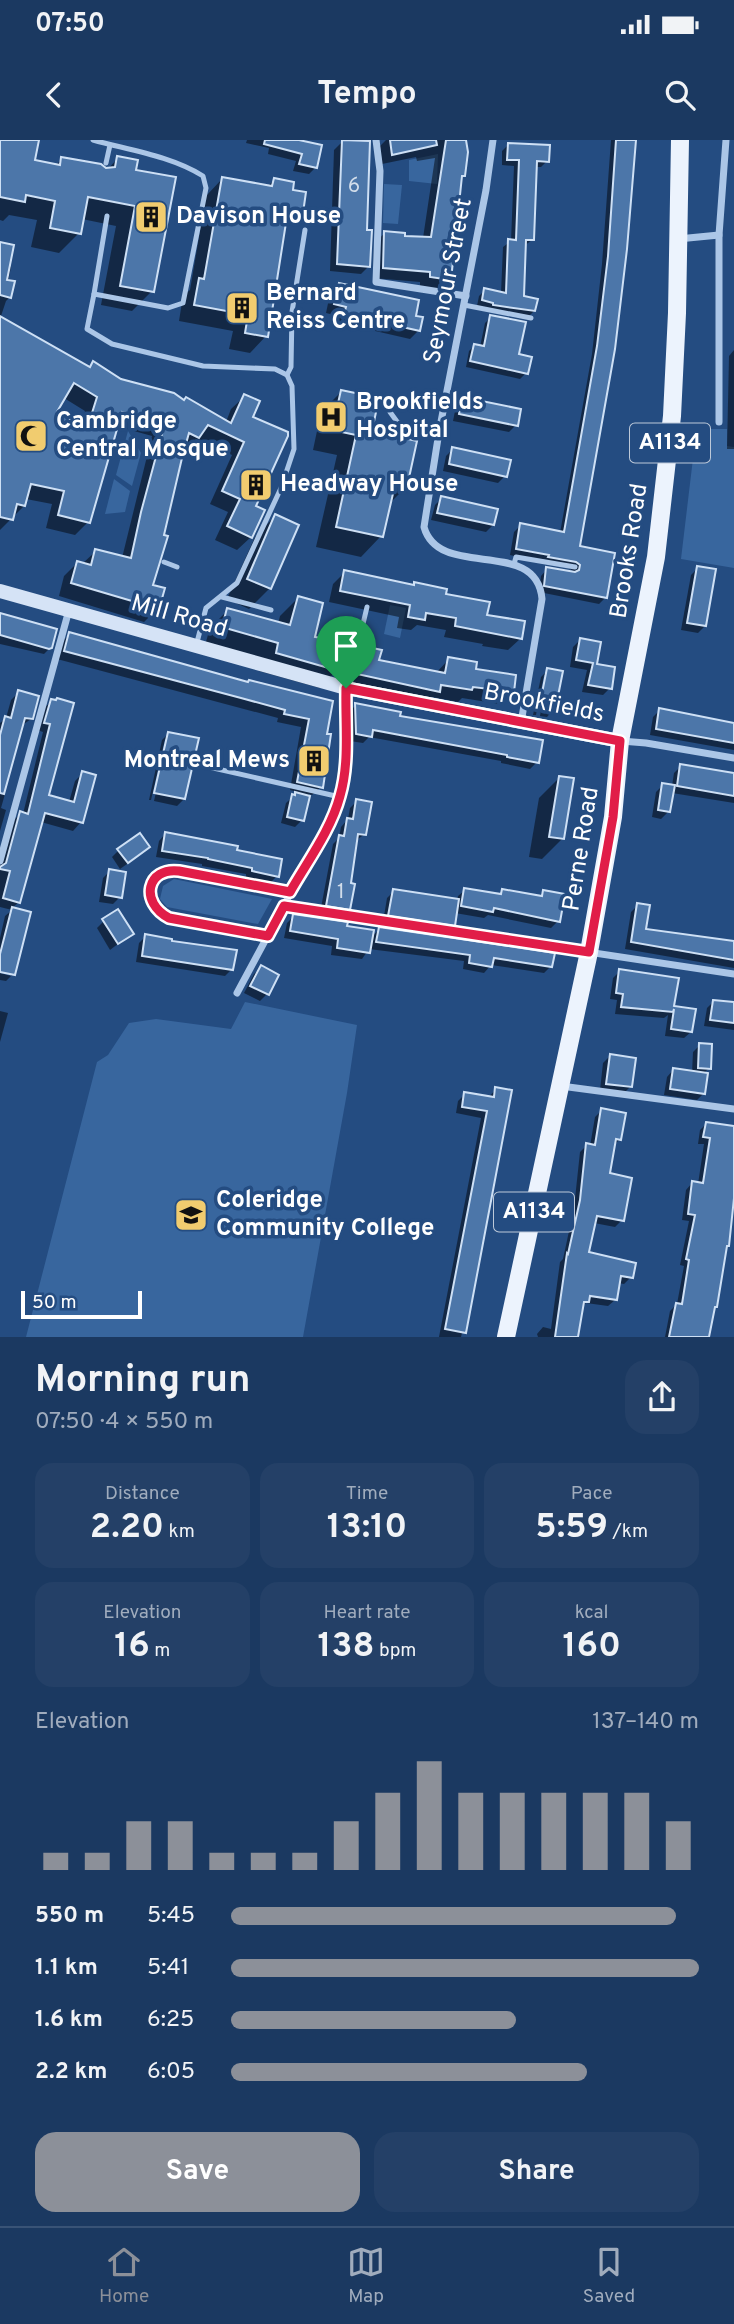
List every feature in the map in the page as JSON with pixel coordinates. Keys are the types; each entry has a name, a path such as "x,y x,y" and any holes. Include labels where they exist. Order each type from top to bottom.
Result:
{"main road":[{"name":"Brooks Road","path":"620,741 654,569 666,489 672,416 680,140"},
{"name":"Perne Road","path":"506,1337 589,952 613,817 620,741"}],"street":[{"path":"376,140 380,171 376,282 465,300"},
{"name":"Seymour Street","path":"493,140 424,527 427,537 446,552 513,564 535,578 541,588 542,599 521,723"},
{"path":"719,422 719,236 726,140"},
{"path":"678,239 719,236"},
{"name":"Mill Road","path":"0,591 196,646 349,684"},
{"path":"0,862 69,610"},
{"path":"237,993 340,797 349,684"},
{"name":"Brookfields","path":"349,684 521,723 734,758"},
{"path":"268,936 169,918 152,905 150,897 154,880 160,873 171,870 290,892"},
{"path":"284,906 734,974"},
{"path":"561,1086 734,1109"}],"lane":[{"path":"93,140 194,170 204,176 206,188 183,303 168,308 94,294"},
{"path":"106,163 110,145"},
{"path":"107,216 87,329 112,344 203,366 275,369 287,375 292,386 294,449 281,488 237,583 206,608 196,646"},
{"path":"287,375 291,368 292,312 305,230"},
{"path":"465,300 531,318"},
{"path":"390,397 390,412 398,423 439,432"},
{"path":"513,564 516,557 575,567"},
{"path":"164,562 177,567"},
{"path":"222,597 271,610"},
{"path":"358,645 367,607"},
{"path":"200,765 340,797"}],"shaded area":[{"path":"438,154 437,184 409,181 409,160"},
{"path":"384,184 402,185 398,224 383,223"},
{"path":"697,425 707,425 709,429 727,429 727,446 734,447 734,568 681,559"},
{"path":"128,431 141,453 132,486 116,475"},
{"path":"114,479 130,491 125,512 105,514"},
{"path":"390,605 406,608 400,638 384,634"},
{"path":"174,879 272,899 258,924 167,907 160,899 163,886"},
{"name":"Coleridge Community College","path":"245,1002 357,1025 303,1337 26,1337 97,1062 108,1055 129,1023 156,1019 231,1029"}],"building":[{"name":"Davison House","path":"0,140 39,140 35,160 60,165 61,157 101,164 106,168 115,167 117,156 138,160 136,170 176,177 154,292 120,286 135,206 88,197 81,234 50,228 55,201 26,195 25,202 0,197"},
{"path":"265,140 299,140 322,145 317,168 299,164 302,154 264,144"},
{"path":"342,140 370,141 367,230 372,230 370,267 337,264"},
{"path":"390,140 436,140 437,145 392,155"},
{"path":"446,140 466,140 468,152 465,176 462,176 451,280 430,277 430,272 383,268 384,231 405,233 405,236 431,237"},
{"path":"616,140 636,140 627,249 615,349 580,546 615,553 607,598 544,586 546,567 575,572 580,565 548,557 549,555 516,549 520,523 564,532 597,346 608,256"},
{"path":"508,143 550,145 549,162 537,161 534,240 526,240 524,296 538,299 535,311 493,305 482,300 484,288 506,293 508,239 516,240 519,160 507,160"},
{"path":"222,177 272,186 274,178 294,182 293,190 306,192 303,213 288,210 268,337 245,333 248,315 194,305 199,278 204,279"},
{"path":"0,242 14,245 7,280 15,281 11,298 0,295"},
{"path":"339,283 419,300 416,316 423,317 420,331 344,314 346,307 334,304"},
{"path":"490,315 526,322 519,354 532,357 528,374 470,361 474,344 484,346"},
{"path":"0,316 90,367 93,361 121,379 174,393 184,400 186,397 231,423 244,394 260,401 253,417 288,432 256,506 265,510 252,538 227,526 240,499 222,491 244,442 208,425 199,438 189,433 164,535 168,536 153,585 165,588 159,609 71,583 77,561 91,565 95,549 131,558 165,423 122,412 90,523 58,515 64,491 31,484 25,506 17,504 13,520 0,517","holes":["74,383 97,397 87,429 57,412"]},
{"path":"341,390 379,398 372,431 417,441 407,487 395,485 383,537 336,527 356,435 332,430"},
{"path":"462,397 521,409 518,426 459,414"},
{"path":"452,447 511,460 507,477 449,464"},
{"path":"441,496 498,509 494,525 437,513"},
{"path":"275,514 299,525 271,589 247,579"},
{"path":"697,566 716,569 706,626 687,623"},
{"path":"344,570 447,589 446,594 490,602 487,615 525,621 522,639 455,626 456,618 426,613 425,620 408,617 410,605 340,591"},
{"path":"298,596 323,603 315,637 344,642 339,671 276,653 278,643 222,627 227,608 290,625"},
{"path":"0,613 57,629 52,648 0,635"},
{"path":"69,632 248,682 249,680 333,701 327,734 331,734 323,788 297,782 309,719 284,714 285,710 64,651"},
{"path":"580,638 601,642 597,664 615,667 612,689 588,685 593,663 576,660"},
{"path":"363,646 382,650 379,660 445,673 448,657 477,662 476,669 516,675 514,692 441,685 440,692 357,674 355,649 360,650"},
{"path":"547,668 563,671 555,711 539,708"},
{"path":"18,690 39,696 33,719 25,718 4,794 0,793 0,735 5,716 11,718"},
{"path":"51,699 74,703 49,795 74,802 82,771 96,775 83,823 45,813 20,903 3,898 10,871 0,867 6,863 20,811 28,814 50,724 44,723"},
{"path":"355,703 401,712 400,716 543,740 539,763 373,730 372,737 356,734"},
{"path":"659,708 734,723 734,743 656,729"},
{"path":"168,732 199,738 185,799 154,793"},
{"path":"680,764 734,773 734,796 677,786"},
{"path":"559,776 574,778 564,839 549,837"},
{"path":"662,783 675,785 670,812 658,810"},
{"path":"295,792 310,796 304,821 287,817 292,794 295,795"},
{"path":"356,799 372,802 366,835 358,834 351,883 355,884 350,910 326,906 339,835 344,836 347,818 353,819"},
{"path":"165,832 238,846 237,850 282,859 279,877 208,858 162,851"},
{"path":"140,833 150,847 128,863 117,849"},
{"path":"109,869 126,872 122,898 105,895"},
{"path":"464,888 501,894 502,889 542,896 543,890 565,894 560,922 494,908 493,912 461,906"},
{"path":"393,889 459,899 455,926 388,916"},
{"path":"637,903 650,905 646,929 734,941 734,960 631,942"},
{"path":"12,907 31,912 15,975 0,972 0,954"},
{"path":"118,909 134,934 118,944 102,919"},
{"path":"293,914 348,922 347,926 374,930 370,953 337,948 338,939 290,931"},
{"path":"379,927 555,953 552,967 494,958 492,967 469,963 470,955 376,942"},
{"path":"145,934 172,941 237,950 233,970 142,956"},
{"path":"261,965 279,975 269,995 250,986"},
{"path":"619,969 679,978 674,1006 696,1009 692,1032 671,1029 674,1009 673,1012 621,1007 623,994 616,993"},
{"path":"713,1000 734,1002 734,1023 710,1020"},
{"path":"699,1043 712,1044 711,1069 698,1068"},
{"path":"610,1054 636,1058 632,1087 606,1084"},
{"path":"673,1068 708,1073 705,1094 670,1089"},
{"path":"495,1087 512,1090 466,1333 445,1329 487,1111 462,1107 464,1092 494,1097"},
{"path":"601,1108 626,1113 621,1140 616,1139 610,1173 632,1178 624,1221 597,1216 589,1252 636,1263 633,1278 621,1276 617,1300 590,1296 589,1302 584,1302 578,1337 555,1337 567,1253 580,1200 586,1143 595,1145"},
{"path":"706,1122 734,1126 734,1198 729,1246 709,1337 669,1337 676,1303 682,1304 689,1260 686,1259 695,1215 688,1214 692,1181 703,1183 710,1138 703,1137"}],"place":[{"name":"Davison House","path":"151,217"},
{"name":"Bernard Reiss Centre","path":"242,308"},
{"name":"Brookfields Hospital","path":"331,417"},
{"name":"Cambridge Central Mosque","path":"31,436"},
{"name":"Headway House","path":"256,485"},
{"name":"Montreal Mews","path":"314,761"},
{"name":"Coleridge Community College","path":"191,1215"}],"route":[{"path":"346,688 620,741 613,817 589,952 284,906 268,936 169,918 157,911 152,905 151,888 154,880 165,870 290,892 340,797 344,780 346,688"}]}
